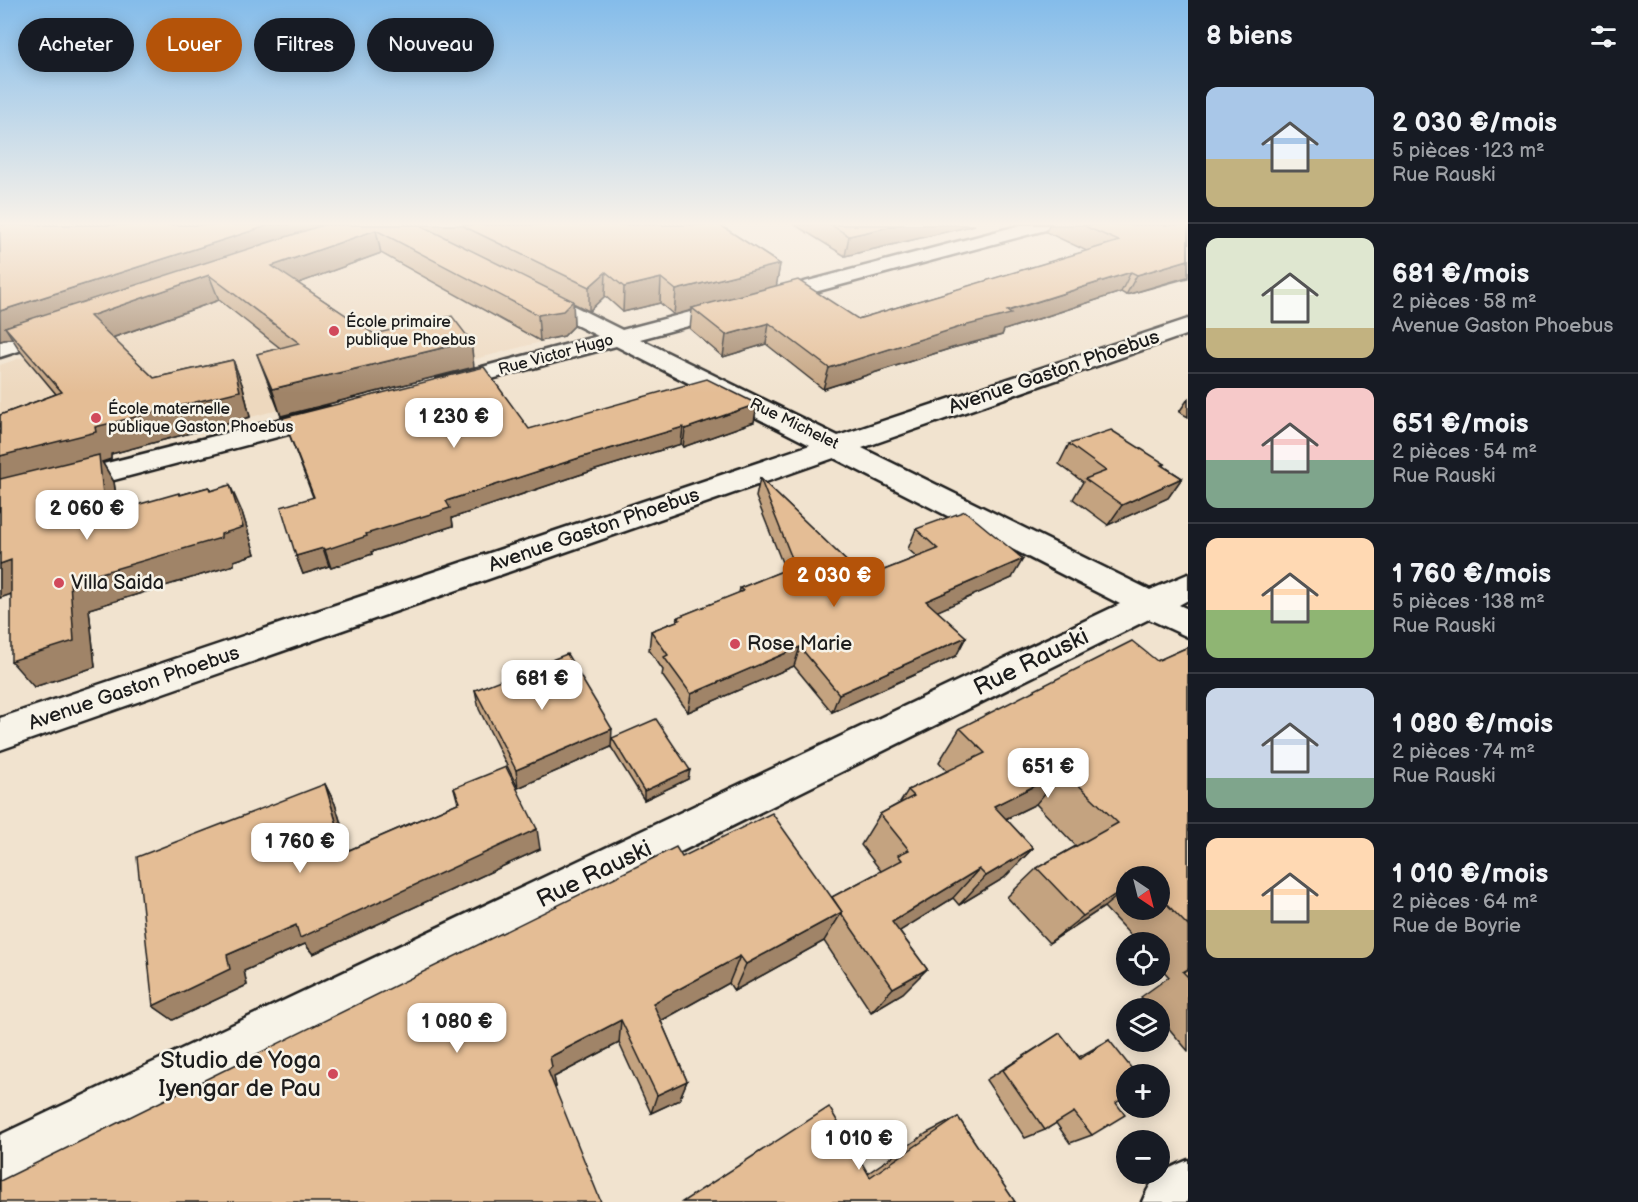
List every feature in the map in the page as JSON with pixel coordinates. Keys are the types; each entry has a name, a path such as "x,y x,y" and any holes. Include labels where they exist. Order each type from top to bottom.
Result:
{"street":[{"name":"Rue Victor Hugo","path":"420,391 834,281"},
{"name":"Rue Michelet","path":"519,287 1188,624"},
{"path":"0,350 78,324"},
{"name":"Avenue Gaston Phoebus","path":"0,734 1188,326"},
{"path":"0,500 357,407"},
{"name":"Rue Rauski","path":"0,1163 1188,586"},
{"path":"1170,1202 1188,1188"}],"shaded area":[{"name":"École primaire publique Phoebus","path":"244,281 480,281 571,329 564,336 0,482 0,365"}],"building":[{"path":"0,281 94,281 0,311"},
{"path":"148,281 191,281 90,316 154,378 233,360 240,391 95,427 96,432 0,456 0,415 62,392 5,327"},
{"path":"217,281 295,281 374,334 452,316 471,341 272,389 257,354 299,343"},
{"path":"473,281 533,281 573,301 563,311 538,315"},
{"path":"577,281 596,281 589,287"},
{"path":"617,281 648,281 624,287"},
{"path":"665,281 712,281 676,290"},
{"path":"800,281 858,319 985,281 1102,281 1007,311 1011,314 960,327 829,368 769,323 726,335 692,308"},
{"path":"484,367 529,429 707,379 757,404 685,429 683,427 579,458 446,501 450,508 366,534 367,536 325,550 323,548 296,556 281,507 314,497 283,418"},
{"path":"1111,430 1165,464 1161,465 1182,478 1122,505 1085,479 1106,471 1069,444"},
{"path":"99,455 105,514 179,493 180,495 209,487 210,491 230,485 243,527 221,534 221,538 70,582 74,641 11,661 11,560 0,564 0,479"},
{"path":"760,478 864,578 938,549 916,529 965,511 1023,559 926,601 966,637 839,694 800,647 691,694 664,657 668,655 651,631 680,620 678,617 743,591 740,588 795,566"},
{"path":"1132,641 1157,661 1188,647 1188,926 1170,907 1170,866 1116,866 1116,894 1083,916 1037,868 1118,823 1064,771 994,806 1033,848 986,876 979,869 892,922 927,969 893,988 832,897 902,860 898,855 909,850 880,814 914,796 908,790 985,753 960,728"},
{"path":"567,654 612,729 516,770 475,690"},
{"path":"656,719 690,770 644,791 612,738"},
{"path":"506,767 537,829 300,938 296,925 227,955 230,969 153,1006 137,857 325,784 345,852 460,802 454,788"},
{"path":"772,813 842,912 746,964 740,956 653,1003 687,1081 657,1095 621,1020 550,1057 552,1067 548,1071 601,1202 0,1202 0,1181 676,847 682,857"},
{"path":"1060,1033 1080,1059 1109,1040 1116,1052 1128,1064 1116,1064 1116,1118 1120,1118 1092,1135 1074,1112 1045,1130 1003,1070"},
{"path":"829,1107 870,1177 958,1117 1015,1202 682,1202"}],"place":[{"name":"École primaire publique Phoebus","path":"334,331"},
{"name":"École maternelle publique Gaston Phoebus","path":"96,418"},
{"name":"Villa Saida","path":"59,583"},
{"name":"Rose Marie","path":"735,644"},
{"name":"Studio de Yoga Iyengar de Pau","path":"333,1074"}]}
